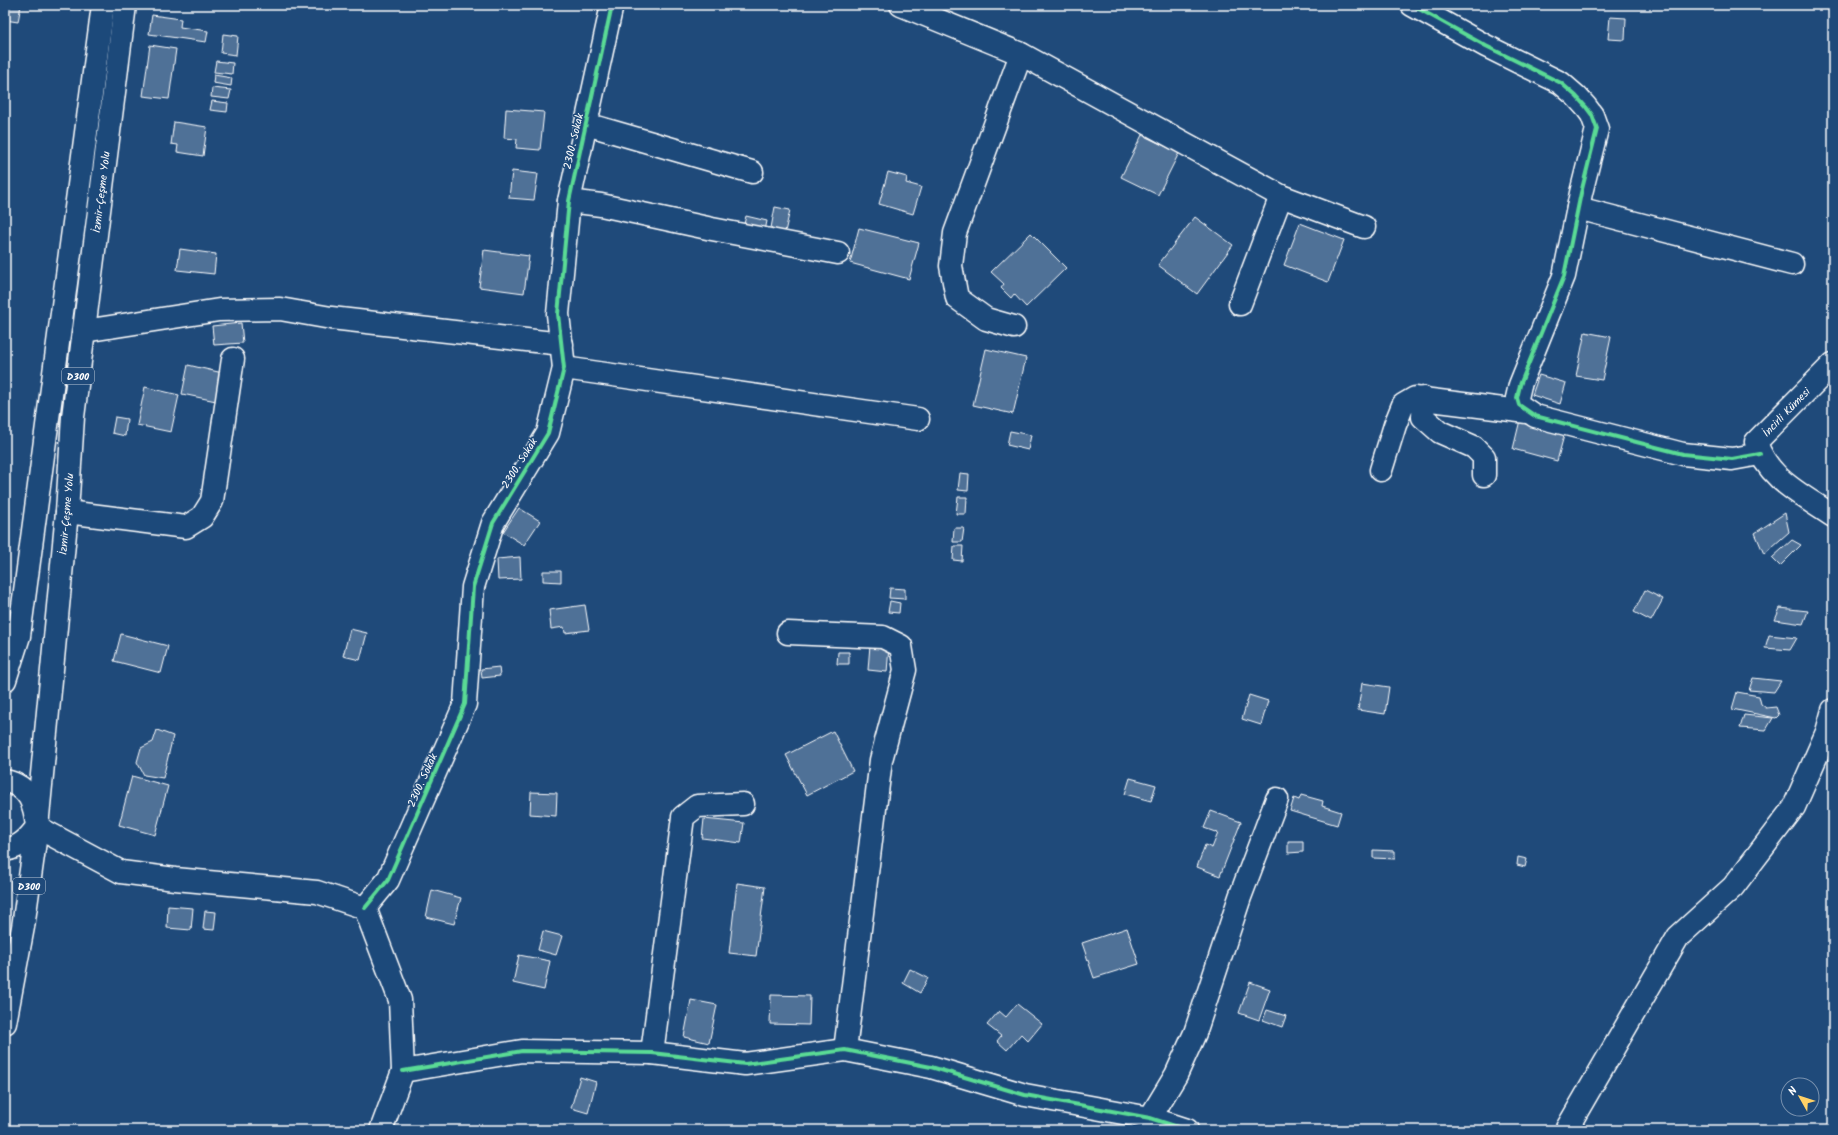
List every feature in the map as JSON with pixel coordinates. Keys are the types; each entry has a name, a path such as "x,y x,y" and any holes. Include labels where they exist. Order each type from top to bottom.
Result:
{"main road":[{"name":"İzmir-Çeşme Yolu","path":"5,680 19,636 103,5"},
{"name":"İzmir-Çeşme Yolu","path":"5,1023 23,927 37,827 67,512 73,416 125,5"},
{"name":"2300. Sokak","path":"366,908 388,880 465,704 472,587 493,522 548,433 564,368 558,314 569,201 612,5"},
{"path":"901,5 1021,54 1281,196 1364,227"},
{"path":"1412,5 1486,46 1561,83 1586,107 1592,115 1597,129 1578,208 1564,276 1520,385 1517,398 1519,405 1526,412"},
{"path":"1014,327 986,319 957,298 951,266 955,233 1021,54"},
{"path":"586,124 752,172"},
{"path":"1240,304 1281,196"},
{"path":"569,201 601,205 712,230 838,253"},
{"path":"1578,208 1792,264"},
{"path":"84,331 219,310 280,309 332,318 562,344"},
{"path":"67,512 186,527 202,517 212,501 233,359"},
{"name":"İncirli Kümesi","path":"1758,448 1833,364"},
{"path":"564,368 918,419"},
{"path":"1381,470 1394,425 1403,405 1415,398 1424,398 1526,412 1535,416 1683,454 1732,459 1758,448 1783,483 1833,516"},
{"path":"1424,398 1423,417 1440,432 1474,448 1484,457 1484,475"},
{"path":"788,634 884,637 901,646 905,670 881,760 845,1050"},
{"path":"1566,1130 1678,937 1733,887 1794,808 1830,734 1833,710"},
{"path":"5,781 12,782 22,788 29,797 35,807 37,827 26,842 15,848 5,850"},
{"path":"1150,1118 1176,1075 1195,1033 1240,897 1277,799"},
{"path":"652,1053 683,817 697,806 743,804"},
{"path":"37,827 121,872 175,879 317,892 366,908 400,1000 403,1070 381,1130"},
{"path":"403,1070 522,1050 652,1053 744,1064 845,1050 931,1067 1025,1095 1150,1118 1186,1130"}],"building":[{"path":"5,5 21,5 18,22 5,20"},
{"path":"152,15 181,19 180,27 208,31 206,42 149,34"},
{"path":"1610,17 1626,18 1625,40 1608,39"},
{"path":"223,34 238,36 236,55 221,53"},
{"path":"150,45 176,49 169,99 143,96"},
{"path":"216,61 233,63 232,74 214,72"},
{"path":"214,75 232,78 231,86 213,83"},
{"path":"212,88 231,90 229,99 211,97"},
{"path":"212,101 228,103 227,112 210,110"},
{"path":"506,109 544,112 540,150 516,148 517,139 504,138"},
{"path":"174,122 207,127 203,156 177,152 178,145 171,144"},
{"path":"1142,135 1179,153 1158,195 1121,177"},
{"path":"512,171 538,174 534,200 509,198"},
{"path":"888,172 907,177 906,183 921,187 913,214 879,204"},
{"path":"775,207 790,210 785,232 771,228"},
{"path":"746,216 767,221 764,236 742,232"},
{"path":"1195,217 1233,245 1197,294 1158,265"},
{"path":"1300,223 1344,240 1328,282 1284,265"},
{"path":"859,228 919,243 909,279 850,263"},
{"path":"1031,233 1066,268 1026,307 1014,294 1011,298 1001,288 1004,284 991,272"},
{"path":"180,249 216,254 214,274 177,270"},
{"path":"484,250 529,256 524,293 479,287"},
{"path":"241,323 243,343 214,345 212,326"},
{"path":"1585,332 1611,337 1602,380 1576,376"},
{"path":"986,349 1026,358 1013,414 973,405"},
{"path":"188,365 227,374 221,402 182,394"},
{"path":"1539,375 1566,383 1560,404 1532,395"},
{"path":"145,387 179,395 171,432 137,425"},
{"path":"115,417 127,419 125,436 112,433"},
{"path":"1520,420 1565,432 1557,461 1513,449"},
{"path":"1010,431 1031,435 1028,450 1007,445"},
{"path":"960,473 969,474 968,491 958,490"},
{"path":"958,497 967,497 966,514 956,514"},
{"path":"519,508 540,521 524,545 503,532"},
{"path":"1785,513 1789,532 1764,554 1755,533"},
{"path":"954,528 964,528 962,542 953,542"},
{"path":"1792,540 1801,545 1780,566 1772,558"},
{"path":"954,546 963,546 962,561 953,560"},
{"path":"520,557 521,579 498,580 497,559"},
{"path":"543,571 561,571 561,582 543,581"},
{"path":"890,588 905,589 905,599 889,598"},
{"path":"1645,590 1663,599 1651,621 1634,612"},
{"path":"890,601 900,603 899,613 888,612"},
{"path":"585,605 589,630 565,633 564,627 551,629 549,610"},
{"path":"1780,608 1808,611 1803,624 1775,620"},
{"path":"350,629 367,633 360,660 343,656"},
{"path":"121,634 168,646 161,673 114,661"},
{"path":"1769,635 1797,638 1790,650 1765,648"},
{"path":"870,645 889,647 887,672 868,670"},
{"path":"838,652 849,652 849,664 837,664"},
{"path":"499,667 500,676 482,678 481,669"},
{"path":"1753,678 1781,681 1774,692 1749,690"},
{"path":"1362,683 1389,687 1385,714 1358,710"},
{"path":"1737,692 1759,696 1761,704 1766,708 1776,707 1779,715 1776,718 1732,709"},
{"path":"1249,695 1268,701 1261,725 1242,719"},
{"path":"1744,715 1773,718 1766,730 1740,728"},
{"path":"157,730 173,736 163,778 144,775 137,762 141,748 153,742"},
{"path":"833,731 853,771 807,795 786,755"},
{"path":"132,776 168,786 155,835 119,825"},
{"path":"1130,778 1156,785 1151,801 1125,794"},
{"path":"531,792 557,793 556,816 530,814"},
{"path":"1301,795 1323,801 1322,806 1341,812 1337,825 1290,811 1294,798 1299,800"},
{"path":"1211,811 1241,822 1220,876 1197,867 1205,845 1212,848 1218,833 1204,828"},
{"path":"704,819 744,823 741,843 702,838"},
{"path":"1288,841 1303,841 1303,852 1288,853"},
{"path":"1373,850 1395,851 1395,859 1373,858"},
{"path":"1518,857 1527,859 1525,867 1517,865"},
{"path":"737,883 765,887 756,956 729,953"},
{"path":"432,890 461,898 454,924 426,917"},
{"path":"168,906 193,908 191,930 167,928"},
{"path":"205,911 216,912 214,930 203,929"},
{"path":"1127,928 1139,964 1094,978 1082,943"},
{"path":"543,931 562,936 556,955 538,950"},
{"path":"519,955 550,961 544,990 513,983"},
{"path":"910,969 928,978 920,993 903,983"},
{"path":"1250,982 1270,989 1259,1020 1239,1013"},
{"path":"771,995 810,996 809,1025 770,1024"},
{"path":"691,1000 717,1005 709,1043 684,1037"},
{"path":"1017,1004 1042,1024 1028,1041 1021,1034 1007,1050 997,1041 1001,1036 987,1025 999,1011 1006,1017"},
{"path":"1267,1010 1286,1016 1282,1027 1263,1020"},
{"path":"580,1077 596,1082 588,1113 571,1108"}],"cycle path":[{"path":"365,908 388,880 465,704 473,587 493,523 548,433 564,368 558,314 569,201 612,5"},
{"path":"1412,5 1486,46 1561,83 1586,107 1592,115 1597,129 1581,193 1564,276 1520,385 1517,398 1519,405 1535,416 1683,454 1732,459 1760,454"},
{"path":"403,1071 522,1051 652,1053 745,1064 845,1050 931,1067 1025,1095 1150,1118 1187,1130"}]}
